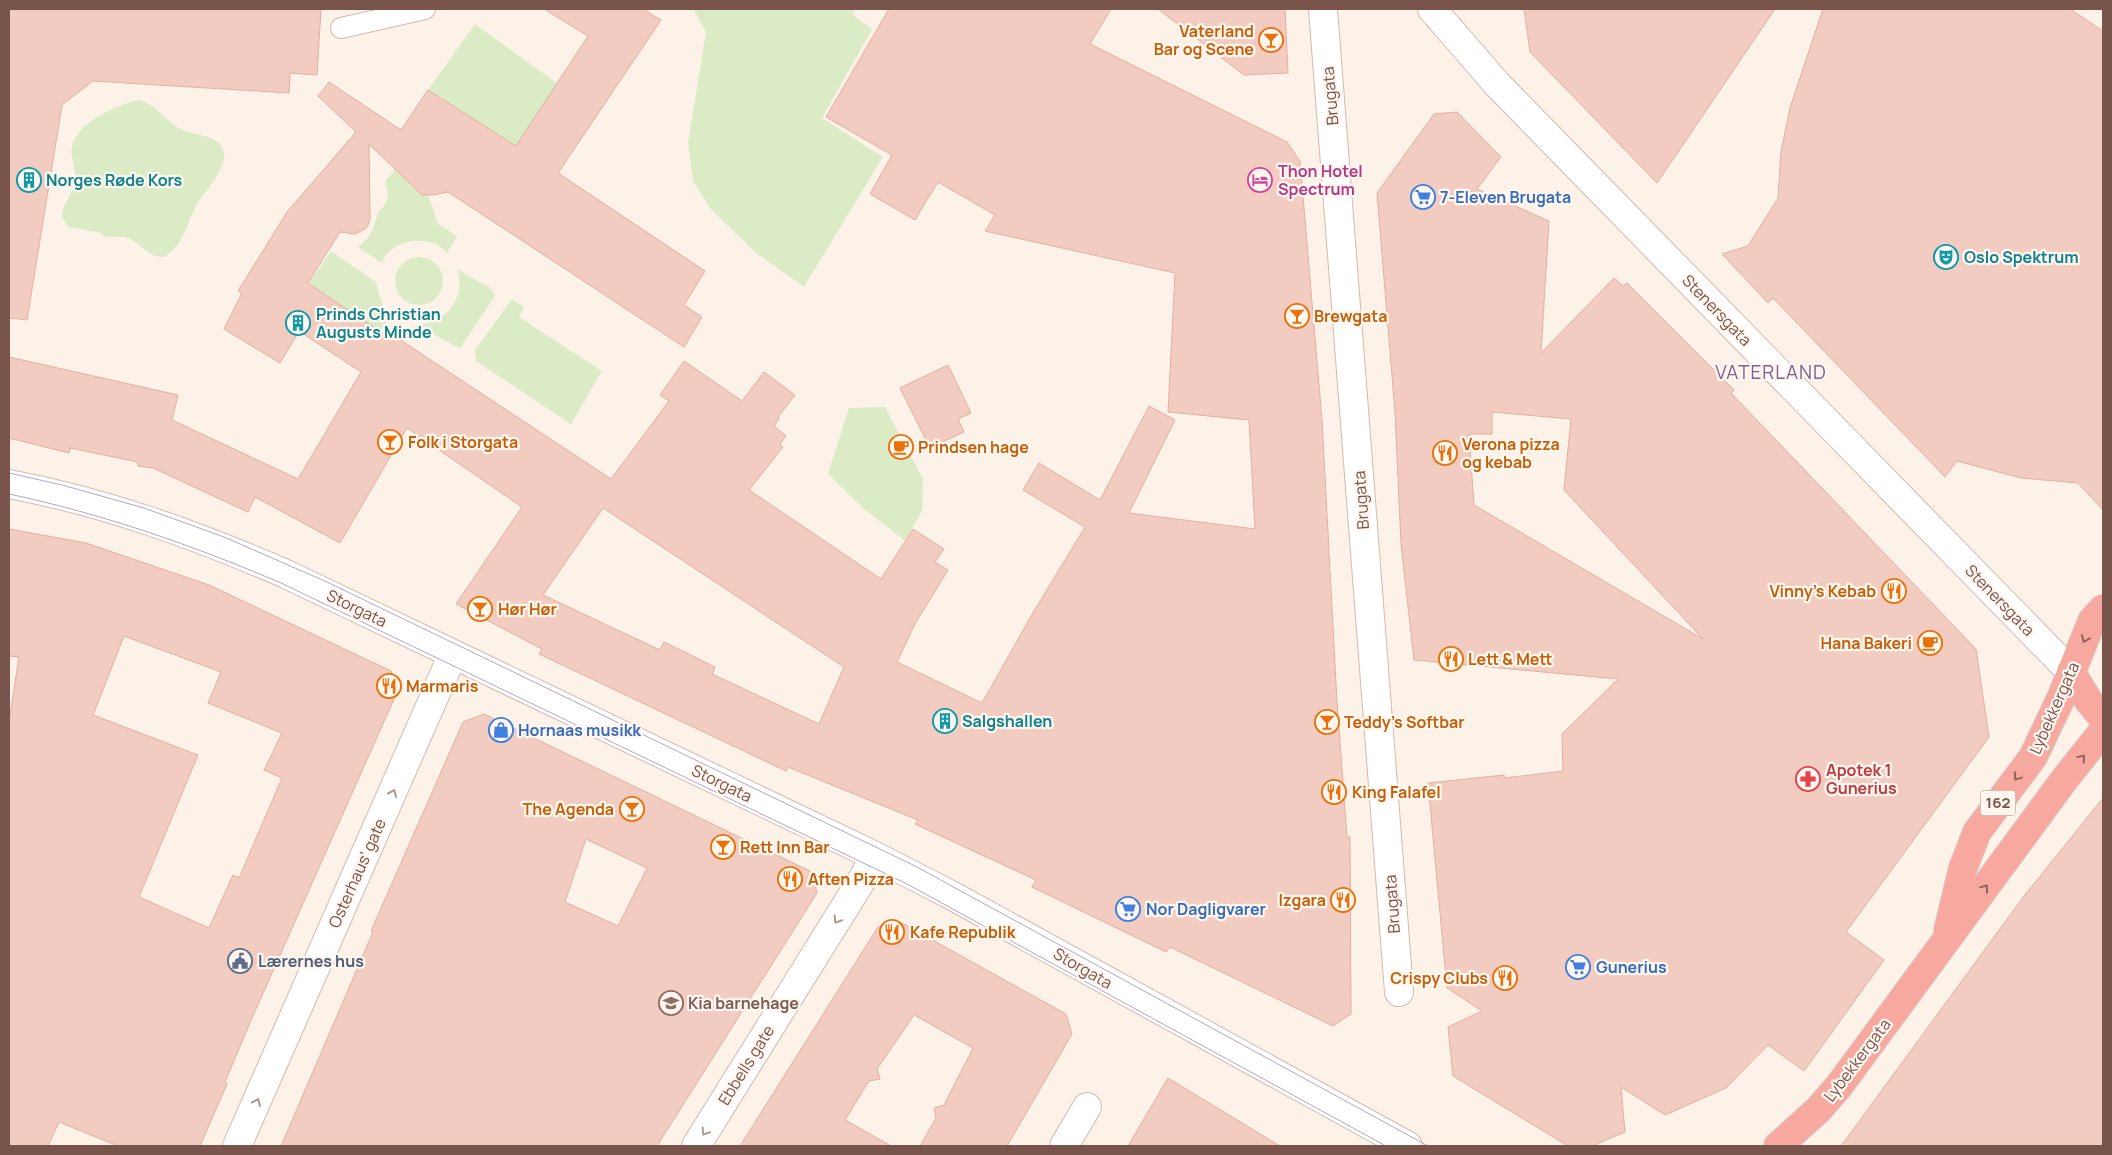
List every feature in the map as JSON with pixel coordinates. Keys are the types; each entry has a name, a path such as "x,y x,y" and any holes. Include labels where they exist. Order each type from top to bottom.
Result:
{"highway":[{"name":"Lybekkergata","path":"1945,942 1963,868 1976,832 2032,757 2058,706 2092,621 2103,609"},
{"path":"2071,672 2103,689"},
{"path":"2071,672 2088,700 2103,718"},
{"name":"Lybekkergata","path":"1778,1146 1818,1110 1838,1086 2064,780 2103,731"}],"street":[{"name":"Brugata","path":"1323,9 1399,992"},
{"name":"Stenersgata","path":"1432,9 1496,84 2071,672"},
{"name":"Storgata","path":"9,484 89,502 200,538 286,574 875,856 968,904 1408,1146"},
{"name":"Osterhaus’ gate","path":"238,1146 453,654"},
{"name":"Ebbells gate","path":"696,1146 860,884 875,856"},
{"path":"1064,1146 1086,1107"}],"lane":[{"path":"340,28 425,9"}],"green space":[{"path":"693,9 855,9 853,15 872,29 822,118 883,157 804,287 756,253 711,209 693,181 688,143 706,32"},
{"path":"475,24 558,84 516,147 428,90"},
{"path":"138,100 151,105 176,127 206,136 217,142 224,152 219,172 196,206 182,237 175,248 164,257 153,255 135,242 124,237 106,237 102,233 68,227 62,217 64,207 75,181 72,147 75,138 81,130 98,116"},
{"path":"403,161 415,187 429,197 438,224 457,236 447,253 431,243 412,241 394,248 382,263 358,247 369,236 377,213 386,203 388,195 385,181"},
{"path":"331,251 376,282 382,304 391,315 380,332 309,283"},
{"path":"419,257 428,259 436,264 441,272 443,281 441,290 436,298 428,303 419,305 410,303 402,298 397,290 395,281 397,272 402,264 410,259"},
{"path":"457,269 493,290 495,296 459,348 417,324 437,320 452,307 459,289"},
{"path":"512,299 524,307 519,317 602,371 571,424 476,361 475,350"},
{"path":"885,407 923,479 922,511 905,541 863,508 828,474 849,408"}],"building":[{"name":"Norges Røde Kors","path":"9,9 321,9 317,75 290,73 289,93 93,81 62,105 27,320 9,318"},
{"path":"544,9 643,9 661,20 558,173 705,271 684,305 702,317 684,347 448,192 422,195 369,144 370,219 368,225 365,229 355,234 340,232 308,283 385,335 387,331 611,479 669,401 660,395 684,361 742,401 764,372 795,395 778,417 779,419 774,426 786,436 780,444 783,447 749,490 881,579 913,529 944,549 935,562 948,570 916,622 897,662 982,703 1034,611 1085,527 1023,490 1039,463 1100,500 1149,406 1175,420 1129,513 1255,529 1249,420 1168,412 1175,273 985,231 995,215 938,182 915,220 870,194 892,155 826,117 889,9 1111,9 1090,44 1287,142 1300,161 1322,420 1337,702 1347,837 1350,837 1351,1014 1333,1026 1170,947 1166,952 1032,887 1036,880 915,824 918,820 788,767 786,771 539,654 542,649 456,604 522,507 407,428 340,543 255,497 248,512 153,468 138,466 138,462 70,448 69,453 9,438 9,357 178,395 172,420 298,479 361,372 299,331 280,363 224,329 242,293 238,291 287,212 356,132 318,96 329,82 401,130 428,90 516,146 588,36","holes":["603,508 844,667 819,724 712,674 715,667 664,642 660,650 543,595"]},
{"path":"1158,9 1285,9 1288,73 1244,75"},
{"path":"1524,9 1775,9 1657,183 1530,52"},
{"name":"Oslo Spektrum","path":"1823,9 2070,9 2103,31 2103,510 2078,483 2021,478 1957,461 1945,477 1773,298 1768,303 1722,254 1748,246 1778,198 1781,152 1790,108"},
{"path":"1457,112 1501,157 1477,189 1549,221 1541,353 1614,278 1623,286 1627,283 1734,390 1731,393 1976,649 1989,737 1846,932 1884,960 1804,1071 1768,1045 1726,1088 1665,1115 1621,1087 1625,1132 1592,1146 1568,1146 1453,1076 1448,1027 1482,1011 1447,988 1428,783 1504,775 1505,778 1563,771 1562,734 1618,679 1414,660 1401,544 1395,412 1377,193 1434,114","holes":["1492,412 1571,419 1564,490 1703,639 1474,505 1469,434 1492,434"]},
{"path":"948,365 971,413 958,419 964,432 930,448 900,388"},
{"path":"9,529 86,543 209,585 391,671 398,690 252,1018 225,1082 227,1084 200,1146 118,1146 59,1122 48,1146 9,1146 9,722 19,657 9,656","holes":["124,636 221,672 208,703 282,733 264,770 282,778 239,878 233,875 209,928 139,897 198,755 93,715"]},
{"path":"484,714 812,872 817,893 657,1146 281,1146 373,932 371,931 463,722","holes":["586,839 647,868 618,926 565,902"]},
{"path":"2103,798 2103,1146 1841,1146 2024,896"},
{"path":"900,922 1066,1014 1072,1034 1007,1146 920,1146 936,1118 934,1108 944,1105 973,1048 914,1015 877,1069 880,1079 869,1081 845,1120 891,1146 740,1146 878,927"},
{"path":"1168,1078 1280,1146 1128,1146"}],"tram line":[{"path":"9,473 62,485 144,508 224,537 327,582 915,866 1428,1146"},
{"path":"9,494 79,511 181,543 281,583 907,884 1386,1146"}],"place":[{"name":"Vaterland Bar og Scene","path":"1271,40"},
{"name":"Norges Røde Kors","path":"29,180"},
{"name":"Thon Hotel Spectrum","path":"1260,180"},
{"name":"7-Eleven Brugata","path":"1423,197"},
{"name":"Oslo Spektrum","path":"1946,257"},
{"name":"Brewgata","path":"1297,316"},
{"name":"Prinds Christian Augusts Minde","path":"298,323"},
{"name":"Folk i Storgata","path":"390,442"},
{"name":"Prindsen hage","path":"901,447"},
{"name":"Verona pizza og kebab","path":"1445,453"},
{"name":"Vinny's Kebab","path":"1894,591"},
{"name":"Hør Hør","path":"480,609"},
{"name":"Hana Bakeri","path":"1930,643"},
{"name":"Lett & Mett","path":"1451,659"},
{"name":"Marmaris","path":"389,686"},
{"name":"Salgshallen","path":"945,721"},
{"name":"Teddy's Softbar","path":"1327,722"},
{"name":"Hornaas musikk","path":"501,730"},
{"name":"Apotek 1 Gunerius","path":"1808,779"},
{"name":"King Falafel","path":"1334,792"},
{"name":"The Agenda","path":"632,809"},
{"name":"Rett Inn Bar","path":"723,847"},
{"name":"Aften Pizza","path":"790,879"},
{"name":"Izgara","path":"1343,900"},
{"name":"Nor Dagligvarer","path":"1128,909"},
{"name":"Kafe Republik","path":"892,932"},
{"name":"Lærernes hus","path":"240,961"},
{"name":"Gunerius","path":"1578,967"},
{"name":"Crispy Clubs","path":"1505,978"},
{"name":"Kia barnehage","path":"671,1003"}],"district":[{"name":"VATERLAND","path":"1771,372"}]}
